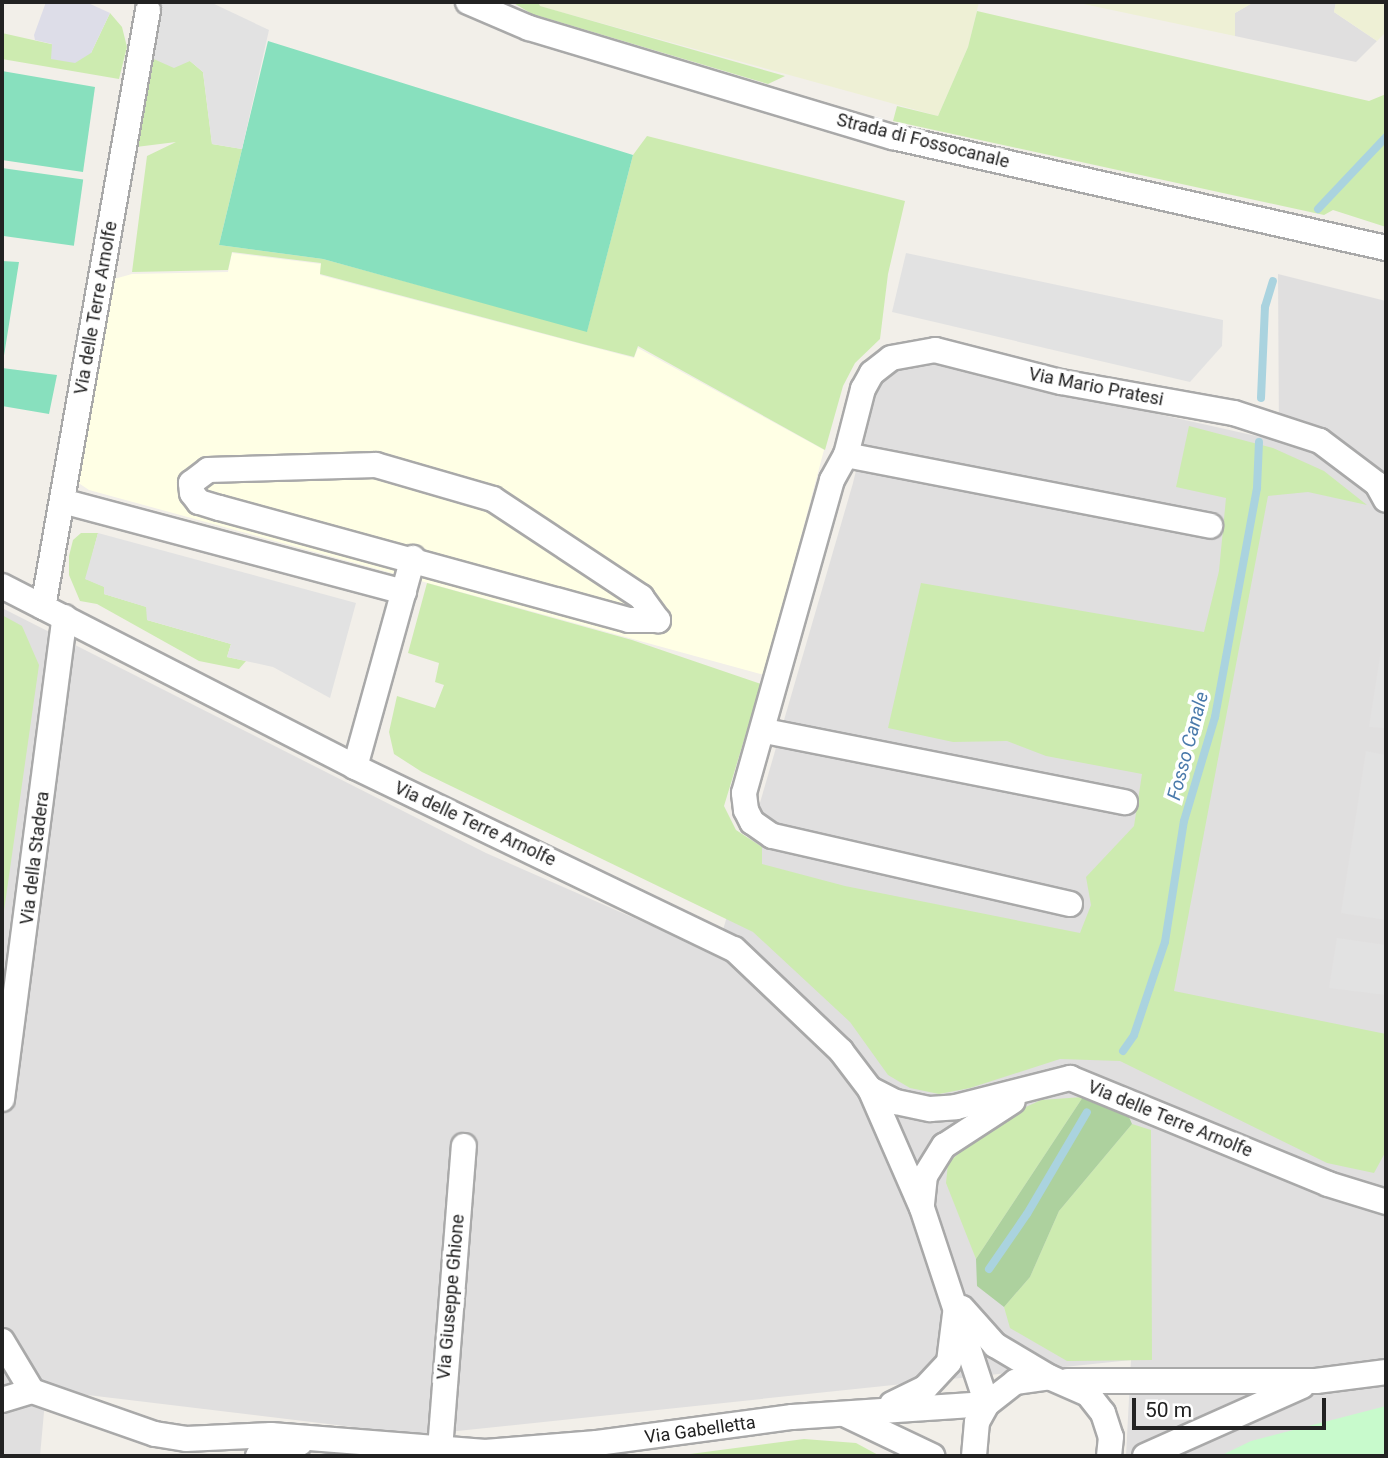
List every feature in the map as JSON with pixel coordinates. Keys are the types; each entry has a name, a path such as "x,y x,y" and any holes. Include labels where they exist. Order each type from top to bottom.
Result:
{"street":[{"name":"Strada di Fossocanale","path":"468,2 528,27 892,137 1386,248"},
{"name":"Via delle Terre Arnolfe","path":"43,607 148,10"},
{"name":"Via Mario Pratesi","path":"1070,904 772,836 752,822 744,793 765,731 832,481 846,456 863,389 872,373 891,358 935,350 1061,382 1234,413 1320,441 1377,484 1386,500"},
{"path":"846,456 1210,526"},
{"path":"376,465 494,499 641,597 658,620 629,620 413,558 199,502 191,483 208,470 376,465"},
{"path":"62,501 404,592"},
{"path":"355,767 413,558"},
{"name":"Via delle Terre Arnolfe","path":"2,586 355,767 734,949 841,1051 870,1089 922,1208 957,1303 987,1404"},
{"name":"Via della Stadera","path":"2,1099 65,617"},
{"path":"765,731 1125,802"},
{"name":"Via delle Terre Arnolfe","path":"870,1089 896,1102 930,1109 956,1107 1070,1078 1328,1184 1386,1202"},
{"path":"922,1208 925,1176 944,1146 1040,1085"},
{"name":"Via Giuseppe Ghione","path":"440,1449 464,1146"},
{"name":"Via delle Terre Arnolfe","path":"957,1303 996,1345 1088,1394 1103,1413 1111,1437 1110,1456"},
{"name":"Via delle Terre Arnolfe","path":"882,1409 925,1388 949,1362 957,1303"},
{"path":"2,1341 32,1391 2,1401"},
{"path":"974,1456 977,1422 987,1404 1015,1382 1058,1379 1316,1381 1386,1373"},
{"path":"1145,1456 1316,1381"},
{"name":"Via Gabelletta","path":"32,1391 155,1434 186,1439 271,1435 308,1441 485,1452 597,1443 840,1413 987,1404"},
{"path":"840,1413 928,1455"},
{"name":"Via Gabelletta","path":"155,1434 174,1456"},
{"name":"Via Gabelletta","path":"258,1456 308,1441"}],"shaded area":[{"path":"46,2 86,2 110,13 91,53 75,63 51,59 52,44 35,40 34,35"},
{"path":"160,2 210,2 269,30 242,149 212,144 203,72 190,61 174,68 149,57"},
{"path":"538,2 979,2 968,47 938,116 539,6"},
{"path":"1074,2 1254,2 1235,13 1235,36"},
{"path":"1254,2 1336,2 1334,12 1377,41 1356,62 1235,36 1235,13"},
{"path":"1336,2 1386,2 1386,32 1377,41 1334,12"},
{"path":"232,253 321,264 320,275 634,358 638,348 824,450 764,675 89,490 77,482 106,300 114,279 132,274 228,272"},
{"path":"906,253 1223,320 1222,346 1190,382 892,312"},
{"path":"1278,274 1386,301 1386,1456 1126,1456 1131,1360 419,1435 46,1390 40,1456 2,1456 2,608 486,853 716,954 853,483 875,391 893,370 917,360 1279,441"},
{"path":"98,533 356,603 330,698 273,667 227,657 231,644 147,620 146,607 104,594 104,587 85,579"},
{"path":"1386,619 1386,728 1369,727"},
{"path":"1366,751 1386,755 1386,920 1341,913"},
{"path":"1337,938 1386,945 1386,995 1329,988"}],"green space":[{"path":"512,2 538,2 540,6 785,76 768,84 532,14"},
{"path":"977,11 1369,101 1386,94 1386,227 1333,210 1324,215 893,121 897,106 938,116 968,47"},
{"path":"110,13 122,27 127,47 119,79 2,59 2,33 91,53"},
{"path":"268,41 633,155 587,332 323,259 219,245"},
{"path":"149,57 190,61 203,72 212,144 242,149 219,245 323,259 587,331 633,155 647,136 905,201 888,274 880,339 855,363 843,386 825,450 638,346 634,357 583,344 320,274 321,263 232,252 228,270 132,272 147,156 176,142 136,147"},
{"path":"2,71 95,87 83,172 2,160"},
{"path":"2,168 83,179 74,246 2,236"},
{"path":"2,261 19,262 2,368"},
{"path":"2,368 57,375 49,414 2,406"},
{"path":"1189,426 1273,448 1324,471 1367,505 1308,492 1268,496 1174,991 1386,1034 1386,1151 1374,1173 1327,1163 1120,1061 1060,1059 970,1088 939,1094 910,1088 888,1075 850,1022 753,932 422,772 394,754 389,732 397,696 435,708 444,685 435,682 439,663 408,653 427,583 632,640 761,684 724,806 736,830 762,847 762,864 845,886 1080,933 1091,905 1086,877 1134,826 1142,774 1046,756 1007,741 953,742 888,728 921,583 1204,632 1219,571 1226,498 1176,487"},
{"path":"81,533 98,533 86,579 105,587 104,594 147,607 147,620 231,644 227,657 246,661 239,669 199,661 97,604 80,601 69,575 69,556 73,540"},
{"path":"2,615 22,626 39,665 2,925"},
{"path":"1083,1097 976,1259 946,1183 948,1163 995,1121 1041,1100"},
{"path":"1083,1097 1126,1110 1132,1124 1059,1211 1030,1277 1004,1307 977,1286 976,1259"},
{"path":"1132,1124 1151,1130 1152,1360 1067,1361 1010,1328 1004,1307 1030,1277 1059,1211"},
{"path":"1386,1406 1386,1456 1220,1456 1251,1441"},
{"path":"804,1439 856,1443 880,1456 675,1456"}],"waterway":[{"name":"Fosso Canale","path":"1318,209 1386,137"},
{"name":"Fosso Canale","path":"1261,398 1265,307 1273,281"},
{"name":"Fosso Canale","path":"1123,1051 1134,1035 1165,942 1184,821 1215,717 1257,488 1259,442"},
{"name":"Fosso Canale","path":"989,1269 1027,1214 1087,1112"}]}
